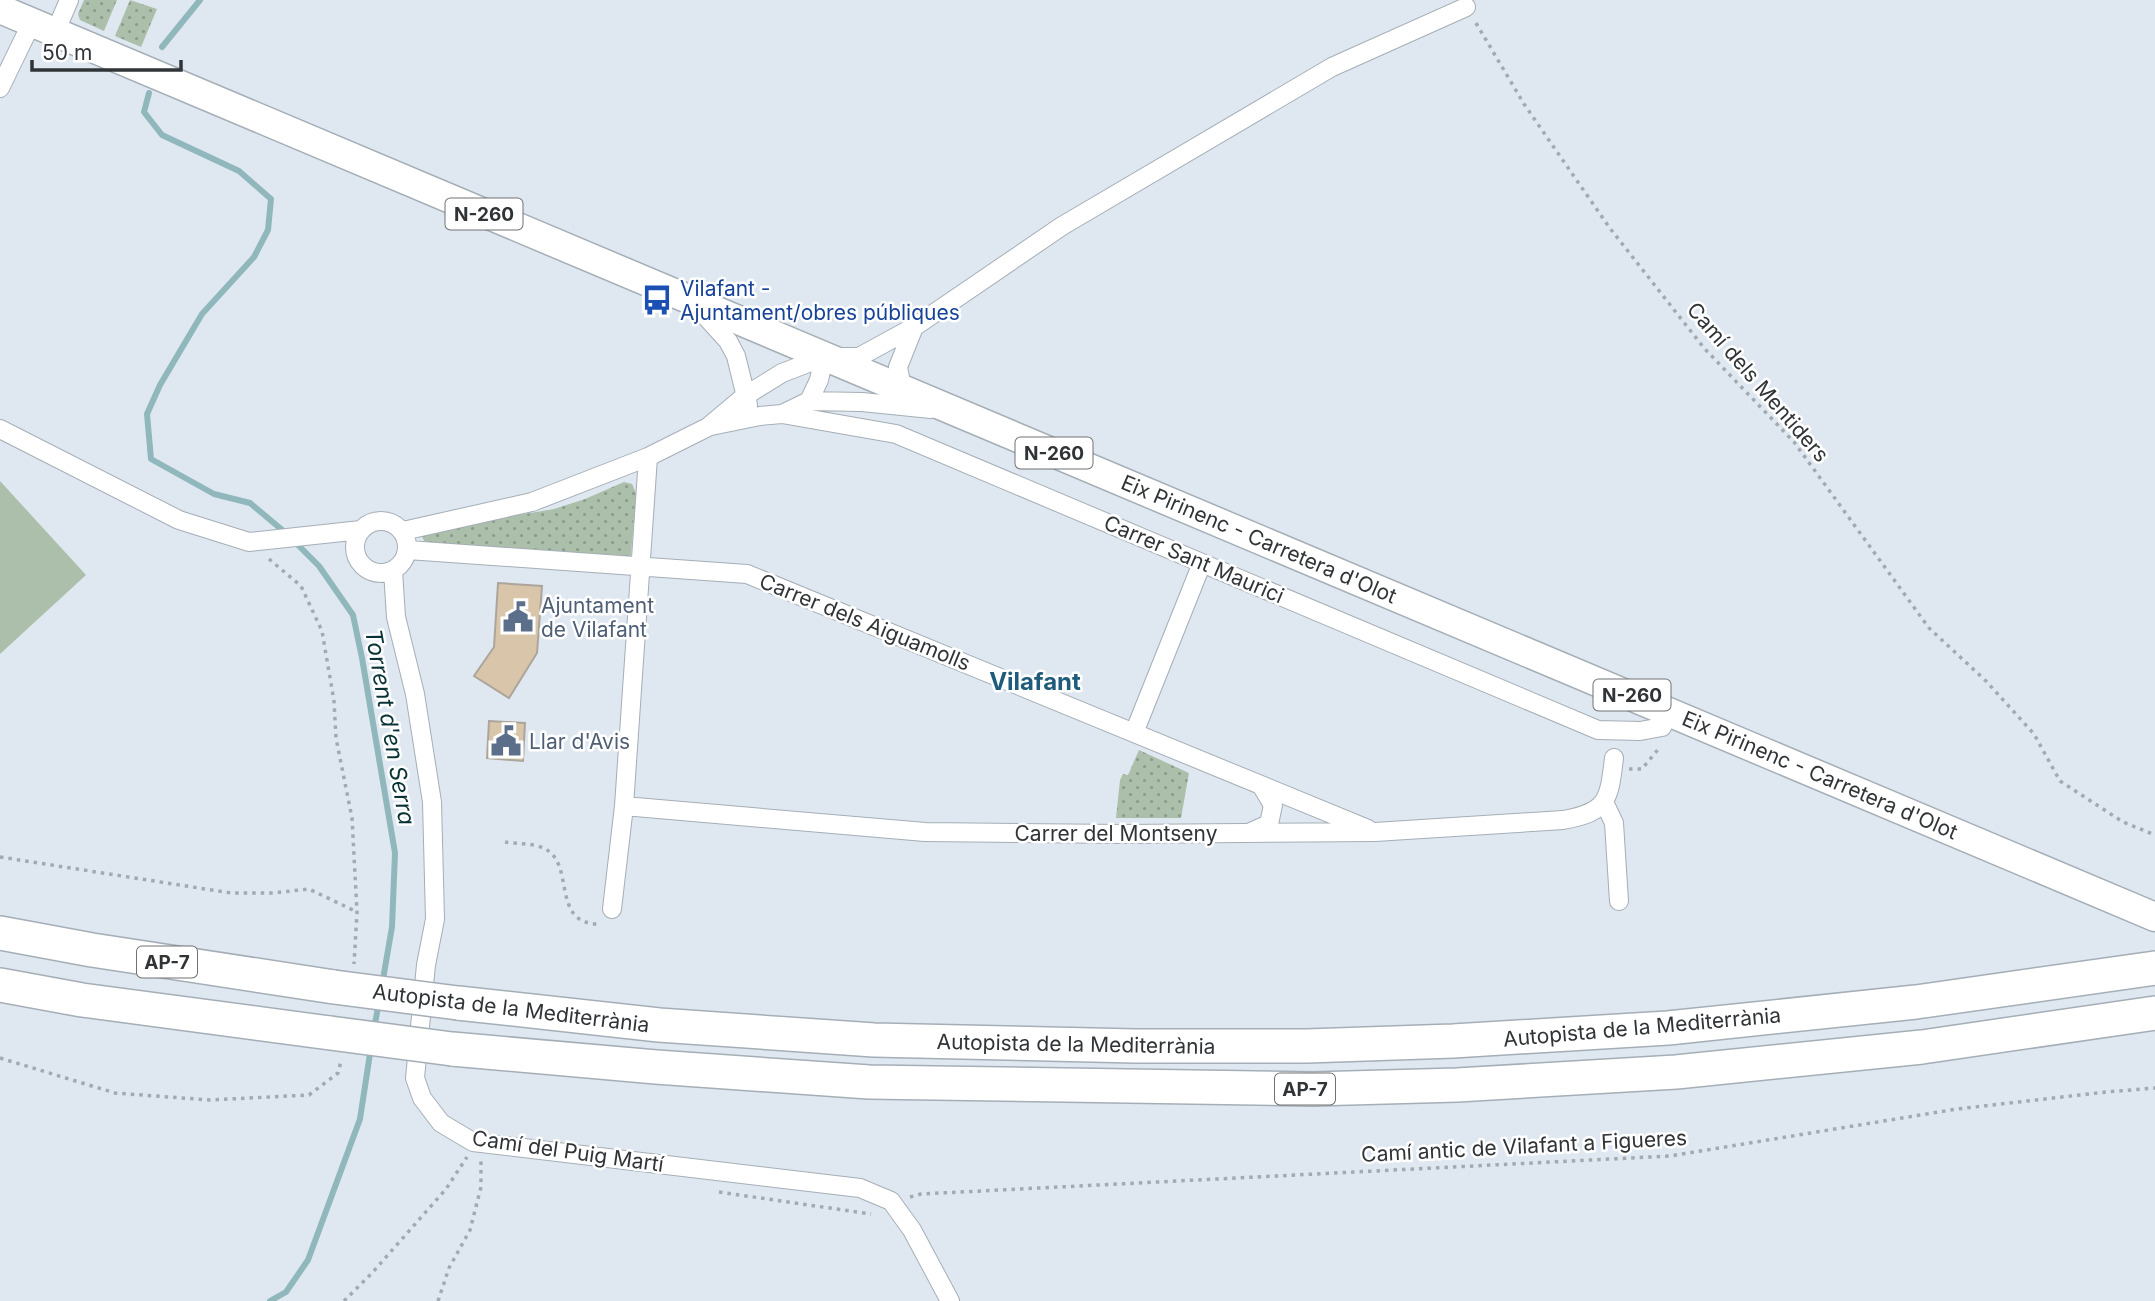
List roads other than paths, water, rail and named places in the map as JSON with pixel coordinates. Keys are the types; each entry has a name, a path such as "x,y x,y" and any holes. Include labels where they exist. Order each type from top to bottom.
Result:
{"highway":[{"name":"Autopista de la Mediterrània","path":"0,933 92,950 344,976 458,1003 659,1025 874,1040 1135,1046 1307,1046 1453,1041 1668,1028 1916,1002 2155,968"},
{"name":"Autopista de la Mediterrània","path":"0,985 336,1046 452,1049 869,1082 1326,1089 1457,1086 1690,1070 1922,1047 2155,1013"}],"main road":[{"name":"N-260","path":"0,9 44,28"},
{"name":"Eix Pirinenc - Carretera d'Olot","path":"44,28 824,357 895,379 954,411 2155,917"}],"street":[{"path":"0,88 44,28 69,0"},
{"path":"403,531 532,502 648,457 708,427 745,396 782,373 824,357 859,357 914,327 1062,226 1332,67 1466,6"},
{"path":"691,300 729,341 736,356 749,406 760,416"},
{"path":"862,402 895,379 914,327"},
{"path":"809,401 819,380 824,357"},
{"path":"708,427 782,414 809,401 862,402 954,411"},
{"name":"Carrer Sant Maurici","path":"782,414 896,434 1598,730"},
{"path":"0,429 179,520 249,542 361,530 375,521 395,524 403,531 408,550 401,565 385,573 372,572 363,566 355,546 361,530"},
{"path":"612,909 624,806 648,457"},
{"name":"Carrer dels Aiguamolls","path":"408,550 747,574 1375,832"},
{"path":"1134,733 1202,563"},
{"name":"Camí del Puig Martí","path":"393,571 396,617 415,694 432,802 435,919 426,965 415,1079 422,1098 442,1123 476,1142 860,1188 891,1201 912,1230 950,1301"},
{"path":"1598,730 1640,731 1662,727 1670,711"},
{"path":"1598,730 1614,758 1611,784 1604,802 1614,823 1619,901"},
{"path":"1614,758 1640,731"},
{"path":"1248,833 1269,824 1273,805 1261,785"},
{"name":"Carrer del Montseny","path":"624,806 925,832 1248,833 1375,832 1563,820 1589,816 1604,802"}],"waterway":[{"name":"Torrent d'en Serra","path":"162,47 200,0"},
{"name":"Torrent d'en Serra","path":"149,93 144,112 162,135 239,171 271,199 268,230 254,257 202,314 160,385 147,414 151,459 214,494 250,503 287,534"},
{"name":"Torrent d'en Serra","path":"294,541 319,566 353,615 362,658 395,853 392,927 382,985"},
{"name":"Torrent d'en Serra","path":"374,1029 379,1002"},
{"name":"Torrent d'en Serra","path":"270,1301 286,1292 308,1260 360,1119 371,1047"}],"place":[{"name":"Vilafant - Ajuntament/obres públiques","path":"657,300"},
{"name":"Ajuntament de Vilafant","path":"518,617"},
{"name":"Llar d'Avis","path":"506,741"}],"district":[{"name":"Vilafant","path":"1035,681"}]}
